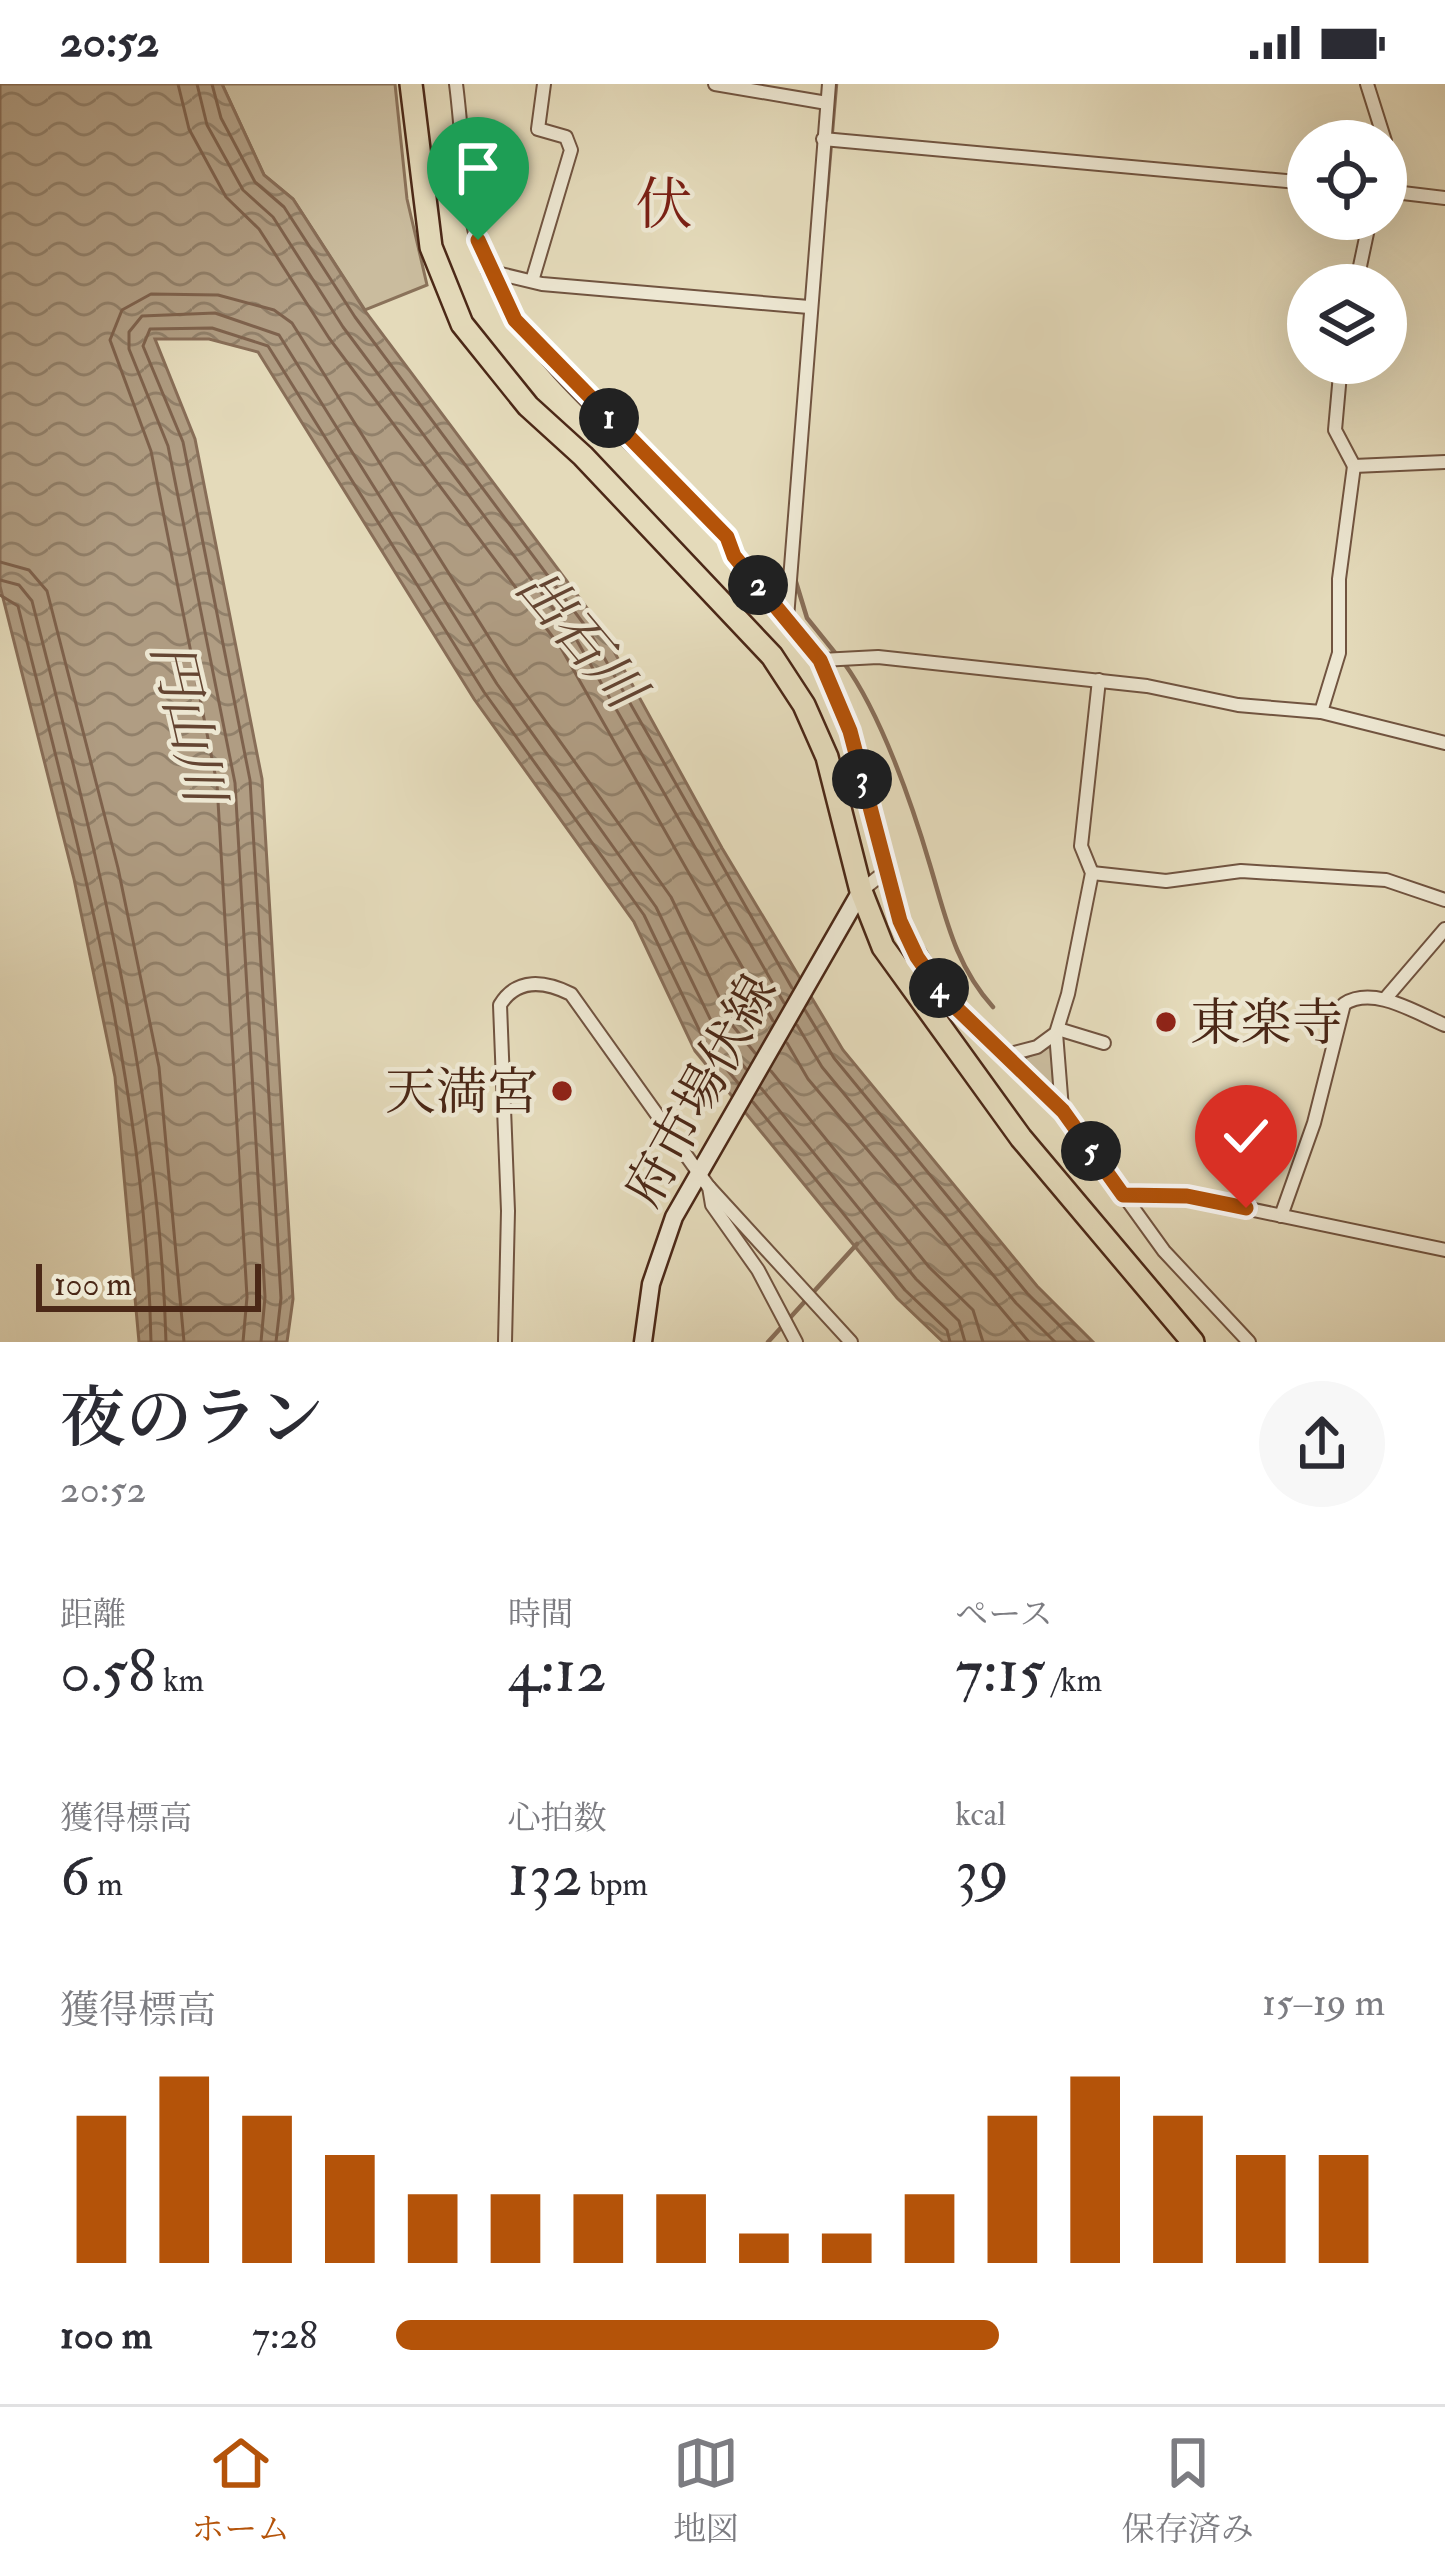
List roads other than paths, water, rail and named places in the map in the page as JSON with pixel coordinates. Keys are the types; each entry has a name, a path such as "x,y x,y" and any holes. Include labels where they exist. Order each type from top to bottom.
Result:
{"highway":[{"path":"411,84 430,247 462,324 528,406 599,472 772,656 804,705 827,757 861,891 883,947 976,1079 1193,1342"}],"main road":[{"name":"府市場伏線","path":"644,1342 660,1251 703,1179 709,1155 861,891"}],"street":[{"path":"456,84 470,205 488,271 515,320 727,537 734,556 820,660 850,731 886,871 917,957 946,998 1010,1054 1063,1111 1164,1251 1250,1342"},
{"path":"532,280 571,150 566,137 538,129 544,84"},
{"path":"715,84 827,103"},
{"path":"787,619 829,84"},
{"path":"1367,84 1378,120"},
{"path":"823,139 1287,181"},
{"path":"1407,193 1445,198"},
{"path":"488,271 532,280 809,307"},
{"path":"1322,712 1340,653 1339,579 1354,466 1335,430 1339,384"},
{"path":"1354,466 1445,462"},
{"path":"820,660 878,657 1099,680 1238,705 1322,712 1445,743"},
{"path":"1063,1111 1057,1031 1092,873 1081,846 1099,680"},
{"path":"861,891 886,871"},
{"path":"1092,873 1166,881 1241,871 1386,880 1445,900"},
{"path":"1385,999 1445,928"},
{"path":"505,1342 508,1211 500,1005 507,994 538,982 571,994 703,1179 851,1342"},
{"path":"1281,1216 1314,1123 1344,1004 1350,999 1385,999 1445,1024"},
{"path":"1010,1054 1037,1047 1057,1031"},
{"path":"1057,1031 1104,1043"},
{"path":"703,1179 712,1205 758,1270 796,1342"},
{"path":"1123,1195 1187,1196 1445,1250"}],"water":[{"path":"0,84 222,84 264,175 293,199 365,311 599,624 722,848 843,1050 1037,1286 1093,1342 943,1342 897,1298 695,1051 634,922 474,699 258,352 209,339 155,339 195,439 262,779 293,1299 287,1342 139,1342 115,1077 74,879 0,586"}],"waterway":[{"path":"826,200 836,84"},
{"path":"796,582 807,618 836,654"},
{"path":"844,663 894,760 961,958 993,1007"},
{"path":"768,1342 857,1244"}],"place":[{"name":"東楽寺","path":"1166,1022"},
{"name":"天満宮","path":"562,1091"}],"district":[{"name":"伏","path":"664,204"}],"water label":[{"name":"出石川","path":"581,637"},
{"name":"円山川","path":"189,722"}]}
